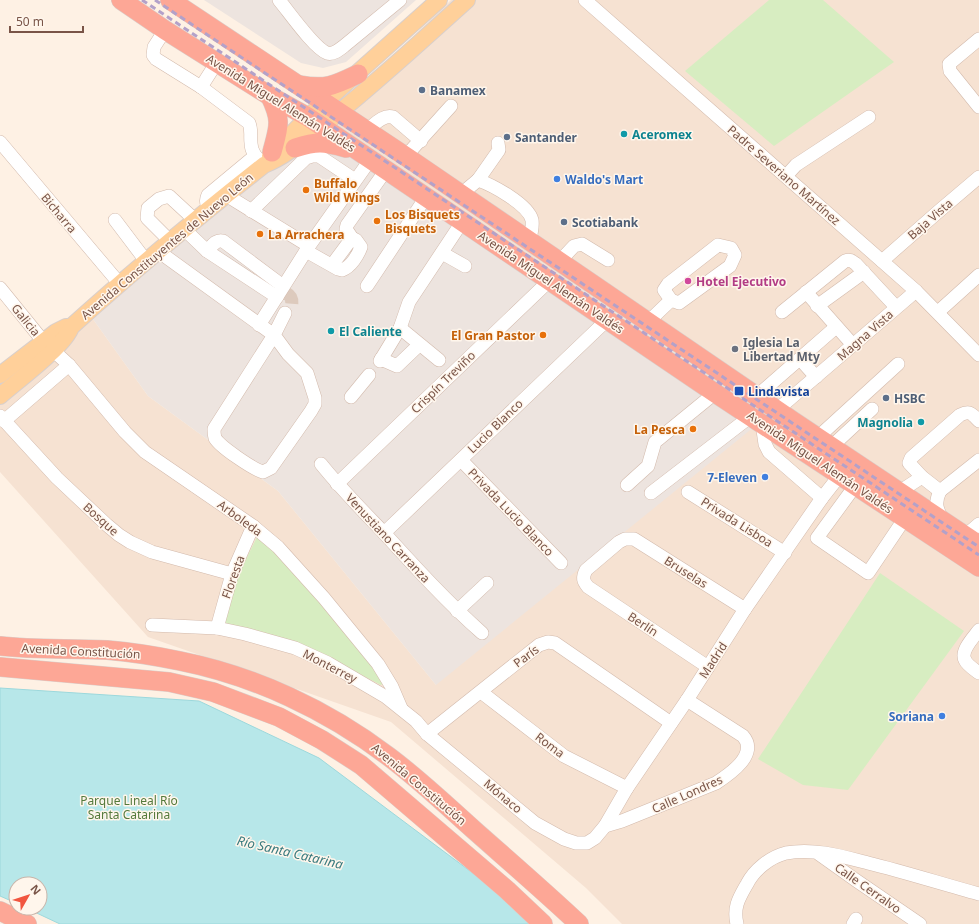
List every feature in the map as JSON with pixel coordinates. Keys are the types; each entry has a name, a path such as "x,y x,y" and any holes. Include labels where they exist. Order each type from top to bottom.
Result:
{"highway":[{"name":"Avenida Miguel Alemán Valdés","path":"121,0 165,30 270,96 315,122 715,393 979,567"},
{"name":"Avenida Miguel Alemán Valdés","path":"170,0 405,157 824,442 975,542"},
{"path":"298,85 326,87 338,84 358,74"},
{"path":"264,158 279,124 277,110 270,96"},
{"path":"295,148 322,142 363,155"},
{"path":"715,393 726,390 767,413 772,413 777,410"},
{"path":"793,421 808,440 830,456 836,463 840,475 855,472 891,493 899,492"},
{"name":"Avenida Constitución","path":"2,646 106,650 175,660 206,667 248,680 301,702 362,738 409,772 579,924"},
{"name":"Avenida Constitución","path":"0,667 169,682 214,692 279,717 315,736 361,765 507,890 543,924"},
{"path":"0,911 27,924"}],"main road":[{"name":"Avenida Constituyentes de Nuevo León","path":"332,108 358,74 439,0"},
{"name":"Avenida Constituyentes de Nuevo León","path":"0,396 48,346 61,329 71,327 119,284 226,195 264,158 315,122 467,0"},
{"name":"Avenida Constituyentes de Nuevo León","path":"264,158 276,160 295,148 315,122"},
{"name":"Avenida Constituyentes de Nuevo León","path":"0,376 48,346"}],"street":[{"path":"279,0 319,48 329,53 337,52 400,0"},
{"name":"Padre Severiano Martínez","path":"584,0 916,291 979,355"},
{"path":"165,30 154,46 153,55 156,59 202,87 249,123 251,129 250,144 264,158 208,195 206,204 210,208"},
{"path":"979,39 949,64 950,71 979,107"},
{"path":"202,87 217,62"},
{"path":"405,157 451,106"},
{"path":"366,131 385,117 389,116 393,117 421,141"},
{"path":"786,176 796,165 869,117"},
{"name":"Bicharra","path":"0,142 119,284"},
{"path":"460,195 478,180 499,150 498,143"},
{"path":"259,325 308,248 355,180 363,155"},
{"path":"250,211 306,158 312,156 319,156 355,180"},
{"path":"226,195 332,265 342,270 349,266 361,247 346,230 347,225 386,170"},
{"name":"Baja Vista","path":"882,261 979,177"},
{"path":"478,180 494,187 526,210 532,219 529,242"},
{"path":"115,220 274,335 288,354 307,373 312,386 315,404 271,468 263,472 246,463 218,442 214,429 274,335 288,311 278,313 279,295 223,241 216,241 207,251 169,196 159,199 148,208 147,218 158,251"},
{"path":"367,286 426,198"},
{"path":"420,345 397,366 380,360 400,328 409,302 462,222"},
{"path":"559,262 574,246 582,244 608,260"},
{"path":"718,245 731,248 735,255 730,266 679,303 671,300 664,290 668,284 718,245"},
{"path":"442,253 465,266"},
{"path":"782,312 848,260 852,260 864,272 896,308"},
{"path":"817,306 864,272"},
{"path":"829,274 840,289"},
{"path":"938,312 979,275"},
{"name":"Crispín Treviño","path":"337,484 549,281"},
{"name":"Galicia","path":"0,288 48,346"},
{"name":"Magna Vista","path":"777,410 916,291"},
{"path":"806,292 853,345"},
{"path":"648,322 671,300"},
{"name":"Lucio Blanco","path":"384,533 607,320"},
{"path":"757,396 836,327"},
{"path":"400,328 439,360"},
{"name":"Arboleda","path":"48,346 69,365 125,432 145,452 253,526 278,547 324,598 378,664 392,687 402,710"},
{"path":"800,359 816,377"},
{"path":"824,442 898,364"},
{"path":"2,418 69,365"},
{"path":"351,397 369,375"},
{"path":"627,485 648,466 655,442 715,393"},
{"path":"824,442 872,410"},
{"path":"940,491 922,477 910,465 911,458 966,412 972,414 979,421"},
{"name":"Bosque","path":"2,418 57,478 119,535 152,552 232,574"},
{"path":"651,493 756,419 769,452 822,498"},
{"name":"Privada Lucio Blanco","path":"461,460 561,563"},
{"path":"943,522 936,506 936,500 940,491 979,460"},
{"name":"Venustiano Carranza","path":"321,464 337,484 458,611 482,633"},
{"name":"Madrid","path":"586,843 595,838 605,826 627,788 687,700 745,609 822,498 840,475"},
{"path":"899,492 922,477"},
{"path":"856,486 817,538 868,573 905,518"},
{"name":"Privada Lisboa","path":"688,492 785,553"},
{"path":"975,542 979,524"},
{"name":"Floresta","path":"217,628 232,574 253,526"},
{"name":"Berlín","path":"625,539 619,542 586,570 583,577 584,582 588,587 708,667"},
{"name":"Bruselas","path":"625,539 634,539 745,609"},
{"path":"458,611 487,583"},
{"name":"Monterrey","path":"152,625 217,628 295,648 312,655 380,694 402,710 427,734"},
{"path":"979,630 966,647 964,658 965,661 979,673"},
{"name":"París","path":"427,734 540,645 548,642 555,643 671,723"},
{"name":"Roma","path":"481,692 564,756 627,788"},
{"name":"Calle Londres","path":"605,826 622,821 716,783 728,776 744,759 748,752 748,744 743,736 687,700"},
{"name":"Mónaco","path":"427,734 535,823 564,839 576,843 586,843"},
{"path":"737,924 735,915 738,900 749,879 760,867 772,859 786,853 816,852 863,862 979,894"},
{"name":"Calle Cerralvo","path":"816,852 920,924"},
{"path":"857,881 854,874 855,869 863,862"}],"shaded area":[{"path":"204,0 416,0 346,62 323,68 301,63"},
{"path":"451,0 979,0 979,554 834,457 979,556 979,924 622,924 586,888 391,722 148,637 0,472 0,390 90,315 148,396 278,491 436,685 326,120"},
{"path":"326,120 770,414 436,685 278,491 148,396 90,315"}],"green space":[{"path":"769,0 823,0 894,62 774,146 685,71"},
{"path":"257,537 261,537 290,567 381,676 384,683 381,685 324,656 224,624 237,577"},
{"path":"880,573 964,631 848,790 803,785 758,759"}],"water":[{"name":"Río Santa Catarina","path":"0,688 199,701 319,758 502,895 530,924 60,924 43,916 48,916 48,876 8,876 8,900 0,896"}],"tunnel":[{"path":"286,293 292,299 291,308"}],"railway":[{"path":"142,0 979,555"},
{"path":"155,0 979,547"}],"place":[{"name":"Banamex","path":"422,90"},
{"name":"Aceromex","path":"624,134"},
{"name":"Santander","path":"507,137"},
{"name":"Waldo's Mart","path":"557,179"},
{"name":"Buffalo Wild Wings","path":"306,190"},
{"name":"Los Bisquets Bisquets","path":"377,221"},
{"name":"Scotiabank","path":"564,222"},
{"name":"La Arrachera","path":"260,234"},
{"name":"Hotel Ejecutivo","path":"688,281"},
{"name":"El Caliente","path":"331,331"},
{"name":"El Gran Pastor","path":"543,335"},
{"name":"Iglesia La Libertad Mty","path":"735,349"},
{"name":"Lindavista","path":"739,391"},
{"name":"HSBC","path":"886,398"},
{"name":"Magnolia","path":"921,422"},
{"name":"La Pesca","path":"693,429"},
{"name":"7-Eleven","path":"765,477"},
{"name":"Soriana","path":"942,716"}],"park label":[{"name":"Parque Lineal Río Santa Catarina","path":"129,807"}]}
